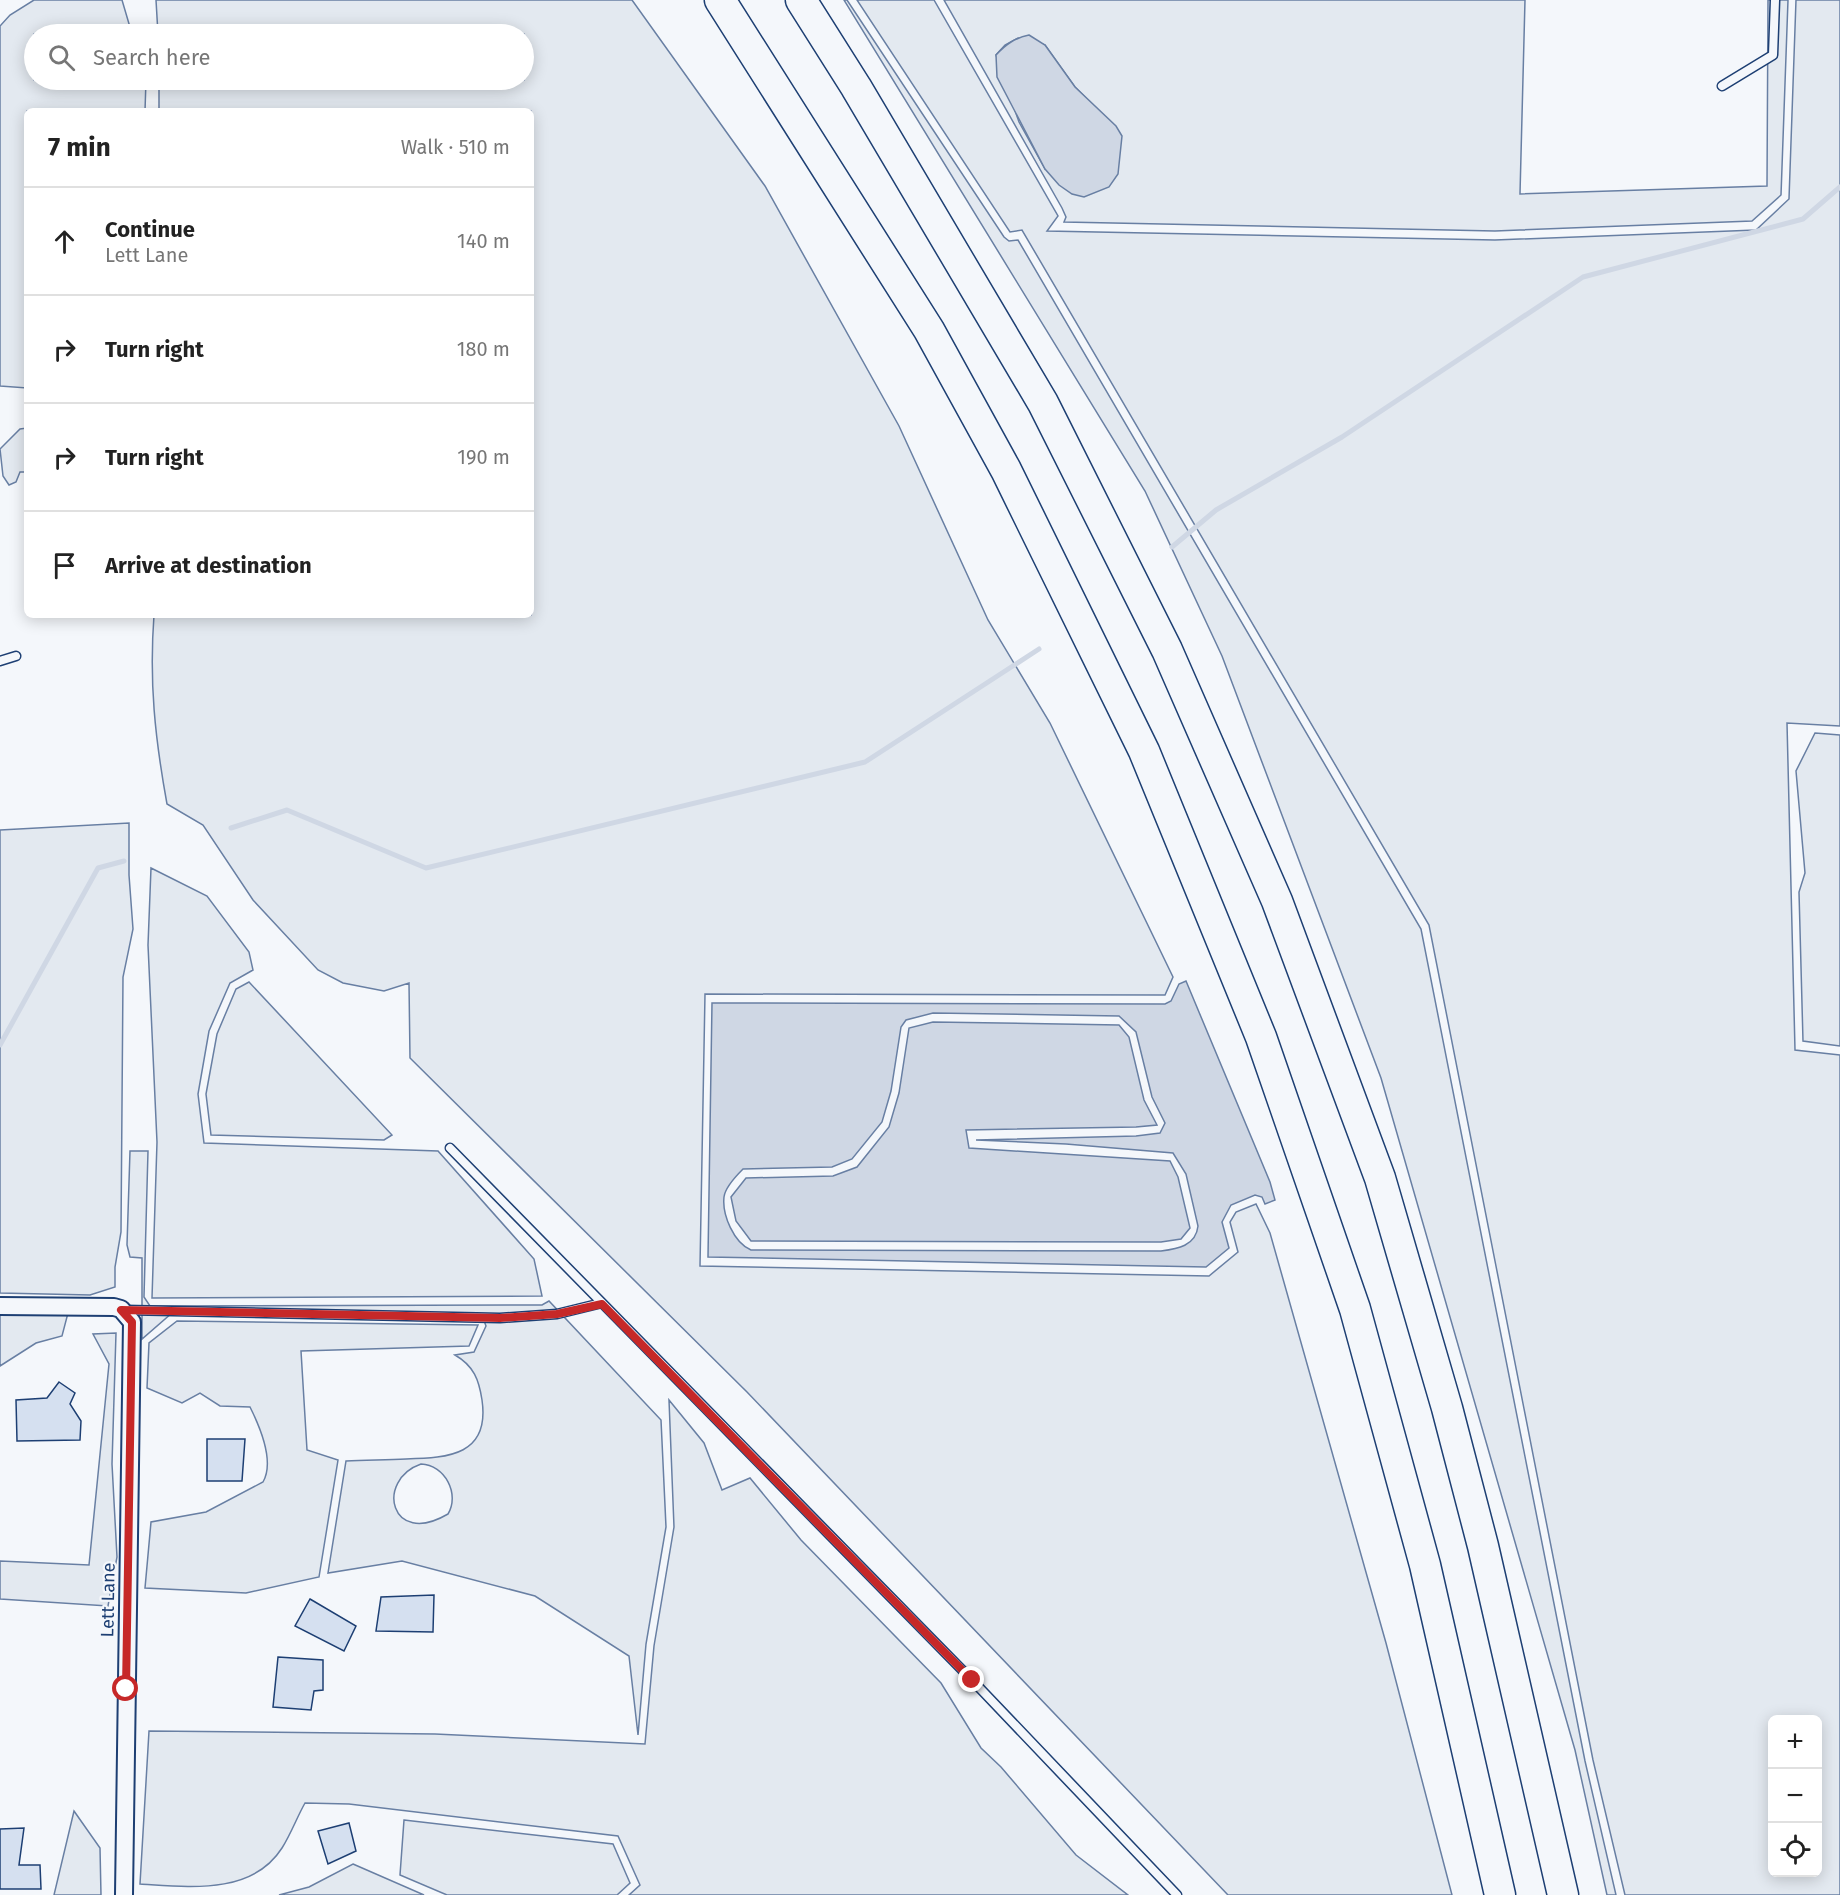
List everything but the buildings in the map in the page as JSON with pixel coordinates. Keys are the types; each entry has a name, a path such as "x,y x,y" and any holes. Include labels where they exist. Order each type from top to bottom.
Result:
{"highway":[{"path":"720,0 929,330 1006,470 1144,751 1261,1037 1355,1310 1425,1565 1500,1895"},
{"path":"801,0 856,87 1043,403 1167,650 1277,902 1380,1178 1437,1373 1483,1546 1563,1895"}],"street":[{"path":"0,1306 114,1307 121,1310"},
{"name":"Lett Lane","path":"121,1310 132,1322 124,1895"}],"lane":[{"path":"1722,86 1773,55 1775,0"},
{"path":"0,661 16,656"},
{"path":"450,1148 972,1680 1177,1895"},
{"path":"121,1310 500,1318 557,1314 602,1304"}],"shaded area":[{"path":"34,0 122,0 129,24 24,24 24,90 146,90 145,108 24,108 24,388 0,386 0,26 10,15"},
{"path":"156,0 632,0 765,186 899,426 988,620 1050,723 1173,977 1165,995 705,994 700,1266 1209,1276 1238,1252 1230,1222 1236,1212 1256,1204 1270,1233 1386,1643 1452,1895 1228,1895 747,1392 410,1058 409,983 384,991 343,983 318,970 253,900 203,825 167,804 154,710 152,664 154,618 534,618 534,108 159,108 159,90 534,90 534,24 157,24"},
{"path":"844,0 847,0 1004,237 1009,241 1018,240 1421,929 1585,1761 1616,1895 1607,1895 1575,1750 1381,1078 1222,656 1145,491"},
{"path":"857,0 934,0 1058,216 1047,231 1495,240 1756,230 1789,199 1796,0 1840,0 1840,726 1787,723 1795,1050 1840,1055 1840,1895 1625,1895 1593,1760 1429,925 1022,230 1010,232"},
{"path":"944,0 1525,0 1520,194 1767,186 1768,0 1788,0 1781,195 1752,221 1495,231 1064,222 1066,217","holes":["1018,38 1045,45 1075,87 1094,106 1045,169 1019,122 996,55 1005,45"]},
{"path":"1029,35 1045,45 1075,87 1116,126 1122,136 1118,174 1109,187 1084,197 1072,194 1059,185 1045,169 997,77 996,55 1011,42"},
{"path":"24,428 24,472 20,472 16,482 9,485 3,476 0,449 20,429"},
{"path":"1815,733 1840,735 1840,1046 1803,1041 1799,892 1805,873 1796,771"},
{"path":"129,823 129,875 133,929 123,977 121,1232 115,1267 115,1287 90,1295 0,1293 0,830"},
{"path":"151,868 207,896 249,952 253,970 230,983 209,1031 198,1094 204,1143 438,1151 534,1259 542,1296 152,1298 157,1142 148,945"},
{"path":"1186,981 1270,1182 1275,1200 1265,1204 1262,1197 1255,1195 1231,1205 1222,1222 1229,1248 1206,1267 708,1257 712,1003 1165,1004 1171,1001 1179,984","holes":["933,1013 1119,1016 1136,1032 1152,1097 1165,1123 1160,1133 1136,1136 976,1140 1066,1144 1173,1153 1186,1174 1198,1226 1194,1238 1185,1245 1161,1251 751,1250 739,1241 730,1228 725,1212 724,1197 729,1186 743,1169 832,1167 852,1159 882,1122 891,1091 901,1027 906,1020"]},
{"path":"249,982 392,1135 384,1140 211,1135 206,1094 217,1034 236,989"},
{"path":"933,1022 1119,1025 1129,1037 1144,1100 1157,1125 966,1130 969,1148 1170,1161 1178,1177 1190,1228 1181,1239 1161,1242 751,1241 736,1221 731,1197 746,1178 833,1176 857,1167 889,1127 899,1093 909,1028"},
{"path":"130,1151 148,1151 144,1297 150,1306 542,1305 549,1301 661,1420 666,1527 646,1644 638,1735 629,1656 535,1596 402,1561 328,1573 346,1461 437,1457 451,1454 473,1443 480,1432 483,1418 479,1386 471,1369 455,1355 474,1352 486,1326 483,1318 172,1313 142,1339 142,1258 130,1257 127,1245","holes":["421,1464 437,1469 448,1482 451,1490 451,1506 448,1514 428,1522 413,1523 402,1517 396,1508 394,1496 398,1483 407,1472"]},
{"path":"0,1313 68,1313 62,1336 36,1343 0,1366"},
{"path":"177,1321 478,1325 469,1346 301,1351 307,1450 338,1460 319,1577 246,1593 145,1588 151,1522 206,1512 263,1482 266,1474 265,1444 250,1407 220,1406 200,1393 182,1403 147,1388 149,1343"},
{"path":"116,1333 112,1464 117,1557 108,1606 0,1599 0,1561 89,1565 109,1364 93,1334"},
{"path":"669,1400 704,1443 722,1490 750,1478 801,1540 941,1683 981,1748 1001,1767 1076,1855 1128,1895 629,1895 640,1885 618,1836 349,1804 305,1803 282,1848 269,1863 254,1874 218,1885 140,1884 149,1731 435,1734 645,1744 654,1646 674,1527"},
{"path":"74,1811 100,1848 101,1895 54,1895"},
{"path":"404,1820 613,1844 630,1883 617,1895 447,1895 400,1875"},
{"path":"353,1864 424,1895 279,1895 309,1887"}],"waterway":[{"path":"1172,547 1216,510 1342,437 1583,277 1803,219 1840,187"},
{"path":"231,828 287,810 426,868 865,762 1039,649"},
{"path":"0,1045 98,868 124,861"}],"route":[{"path":"126,1689 132,1322 121,1310 500,1318 557,1314 602,1304 972,1680"}]}
